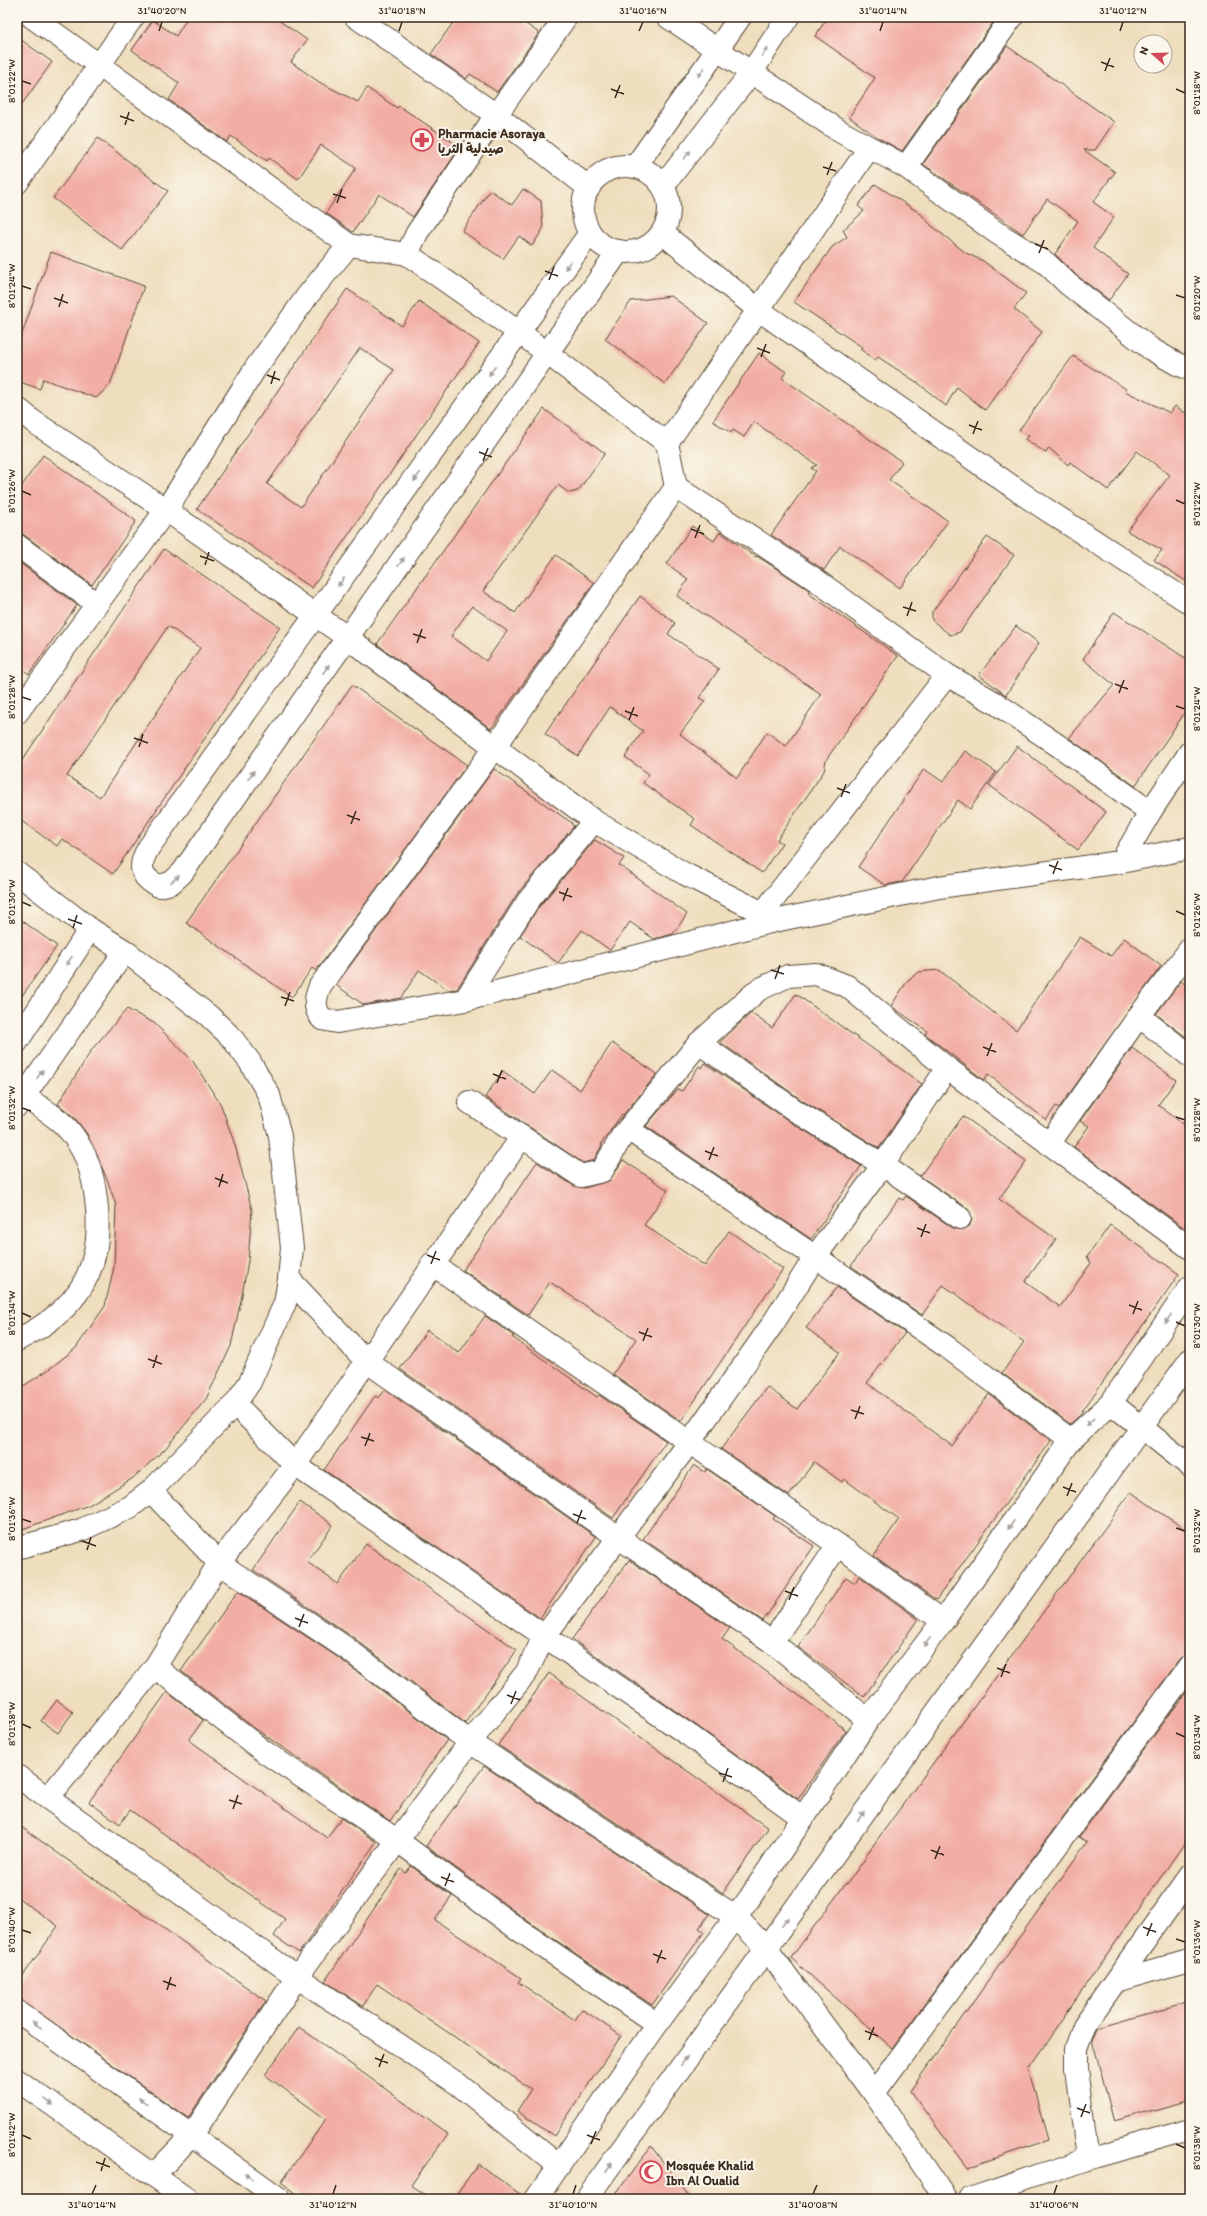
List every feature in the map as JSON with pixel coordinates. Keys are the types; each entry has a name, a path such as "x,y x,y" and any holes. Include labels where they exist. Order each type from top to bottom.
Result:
{"street":[{"path":"32,17 349,245 407,254 520,333 666,443 676,487 816,580 947,675 997,704 1075,757 1150,812"},
{"path":"18,178 100,66 133,17"},
{"path":"356,17 496,115 589,188"},
{"path":"407,254 417,233 496,115 566,17"},
{"path":"668,17 841,132 906,167 997,232 1046,263 1068,284 1139,338 1151,349 1177,364 1190,369"},
{"path":"635,167 716,49 740,17"},
{"path":"663,186 751,73 788,17"},
{"path":"906,167 1012,17"},
{"path":"666,443 760,310 869,148"},
{"path":"621,166 635,167 655,177 663,186 668,197 670,210 662,233 652,244 639,250 625,253 611,250 598,242 590,234 585,223 583,211 584,199 589,188 597,177 608,170 621,166"},
{"path":"662,233 760,310 1030,499 1190,603"},
{"path":"590,234 149,847 143,858 142,870 148,881 159,886 171,883 182,873 619,251"},
{"path":"17,713 166,510 255,369 308,295 349,245"},
{"path":"17,408 34,422 166,510 348,638 594,821 685,874 768,917"},
{"path":"676,487 495,747 320,986 315,999 315,1007 322,1019 337,1022 465,1000 768,917 939,887 1121,862 1190,848"},
{"path":"17,545 97,604"},
{"path":"768,917 947,675"},
{"path":"1121,862 1150,812 1190,752"},
{"path":"465,1000 528,901 594,821"},
{"path":"17,873 90,929 125,951 209,1016 231,1037 250,1062 269,1095 280,1136 287,1190 292,1248 285,1302 250,1382 235,1404 152,1491 130,1507 81,1530 17,1548"},
{"path":"17,1042 90,929"},
{"path":"1049,1144 1138,1016 1190,949"},
{"path":"17,1340 39,1329 72,1301 84,1283 92,1264 98,1238 93,1176 85,1154 71,1133 58,1120 19,1098 125,951"},
{"path":"469,1102 521,1138 581,1176 602,1171 628,1129 699,1043 758,990 788,976 816,974 847,986 947,1068 1190,1248"},
{"path":"1138,1016 1190,1056"},
{"path":"699,1043 796,1111 883,1165 960,1218"},
{"path":"154,2175 192,2134 297,1977 470,1742 526,1672 544,1637 689,1443 772,1324 815,1257 883,1165 947,1068"},
{"path":"628,1129 947,1347 1071,1440"},
{"path":"48,1798 155,1667 219,1562 295,1465 432,1264 521,1138"},
{"path":"432,1264 838,1545 943,1621"},
{"path":"289,1279 366,1361 619,1538 772,1642 868,1720"},
{"path":"536,2199 656,2024 736,1917 868,1720 943,1621 1071,1440 1110,1403 1190,1287"},
{"path":"586,2199 1190,1360"},
{"path":"1110,1403 1190,1466"},
{"path":"235,1404 295,1465 803,1818"},
{"path":"152,1491 219,1562 346,1648 470,1742 736,1917 766,1948 874,2094 946,2199"},
{"path":"772,1642 838,1545"},
{"path":"874,2094 1190,1666"},
{"path":"155,1667 263,1751 398,1840 519,1930 656,2024"},
{"path":"17,1776 297,1977 458,2084 559,2166"},
{"path":"1088,2159 1076,2069 1076,2048 1085,2024 1190,1876"},
{"path":"1116,1981 1190,1960"},
{"path":"17,2011 192,2134 280,2199"},
{"path":"17,2080 187,2199"},
{"path":"970,2199 1088,2159 1190,2130"}],"building":[{"path":"188,17 274,17 307,40 291,62 319,82 358,102 367,88 397,108 399,106 460,147 413,217 379,194 353,232 326,213 356,168 321,145 298,179 269,158 267,161 231,136 227,142 169,100 179,83 132,50 153,20 176,36"},
{"path":"457,17 516,17 539,33 497,92 470,74 466,79 431,54"},
{"path":"828,17 997,17 902,151 877,137 849,117 875,78 815,36"},
{"path":"17,37 52,62 17,111"},
{"path":"1007,46 1114,122 1095,150 1084,150 1115,172 1093,202 1114,217 1093,248 1128,274 1109,300 1076,275 1055,254 1078,221 1047,199 1023,234 923,164"},
{"path":"98,138 168,191 122,250 53,198"},
{"path":"875,184 921,214 932,226 966,253 983,261 1026,293 1014,309 1042,332 985,410 957,387 946,406 918,383 878,357 875,360 860,349 862,347 794,302 832,247 847,237 843,230 864,211 858,206"},
{"path":"523,189 541,201 543,229 532,246 519,236 503,259 462,231 490,190 512,205"},
{"path":"51,252 144,286 110,385 96,398 43,379 40,389 17,381 17,348"},
{"path":"347,289 402,326 419,301 479,343 312,588 197,509","holes":["360,348 394,370 301,507 267,484"]},
{"path":"671,296 708,323 665,384 605,339 631,301"},
{"path":"759,353 786,372 782,378 902,462 889,480 948,521 900,588 840,546 824,570 771,535 816,471 811,468 817,465 754,422 744,437 733,430 731,433 713,421"},
{"path":"1073,356 1126,389 1125,391 1170,413 1175,406 1190,416 1190,584 1154,560 1162,550 1127,531 1170,475 1137,451 1108,490 1070,462 1068,465 1049,448 1046,453 1025,439 1029,436 1019,430"},
{"path":"544,409 605,453 578,491 569,493 558,485 483,591 515,613 556,555 594,583 491,729 377,644","holes":["472,606 507,631 486,661 451,636"]},
{"path":"43,455 136,521 92,585 24,535 17,533 17,493"},
{"path":"692,526 714,541 720,532 756,557 757,556 809,590 808,593 898,656 826,760 824,771 777,840 782,843 762,873 691,825 695,819 643,783 649,774 625,757 643,731 610,707 578,756 545,734 640,596 675,623 668,634 719,669 699,698 705,701 680,734 737,778 767,732 786,746 821,694 677,596 688,579 667,564"},
{"path":"987,537 1014,555 960,632 950,635 932,620 932,612"},
{"path":"164,549 280,627 113,874 62,839 57,846 17,818 17,768","holes":["168,626 200,648 100,797 67,776"]},
{"path":"17,561 77,605 29,674 17,665"},
{"path":"1114,612 1190,661 1190,705 1135,786 1069,738 1114,685 1083,659"},
{"path":"1016,626 1039,643 1006,695 979,675"},
{"path":"352,685 467,765 316,971 312,968 292,997 186,923"},
{"path":"1017,746 1106,812 1078,850 989,785"},
{"path":"965,751 996,772 970,809 958,800 902,882 885,885 858,867 924,769 943,782"},
{"path":"494,769 572,823 571,824 574,826 517,894 457,989 448,990 419,970 401,998 364,1005 336,985"},
{"path":"595,840 624,858 619,865 687,914 673,934 654,939 630,922 610,950 582,930 558,963 520,936 538,908"},
{"path":"17,917 57,946 17,1003"},
{"path":"1080,937 1111,956 1124,938 1161,966 1059,1108 1056,1106 1046,1120 988,1074 984,1080 925,1034 927,1031 891,1006 908,980 919,972 939,970 1016,1030"},
{"path":"1181,981 1190,988 1190,1040 1156,1014"},
{"path":"796,994 922,1084 879,1148 803,1101 720,1042 751,1013 772,1028"},
{"path":"127,1009 154,1023 192,1060 221,1105 235,1145 252,1210 248,1261 242,1295 231,1346 206,1399 165,1449 133,1478 89,1505 17,1531 17,1390 48,1370 76,1348 105,1306 114,1267 116,1205 107,1179 87,1134 75,1118 58,1104 93,1048"},
{"path":"612,1043 657,1074 623,1115 622,1114 601,1144 602,1145 594,1160 583,1163 485,1097 503,1071 535,1094 552,1070 580,1090"},
{"path":"1132,1048 1176,1080 1158,1105 1190,1129 1190,1232 1074,1147 1089,1126 1080,1121"},
{"path":"705,1063 789,1121 861,1166 811,1239 646,1126 678,1089 682,1091 699,1066 702,1068"},
{"path":"963,1116 1026,1161 999,1199 1056,1239 1025,1282 1060,1307 1091,1263 1087,1257 1110,1225 1179,1274 1078,1417 1070,1424 1002,1373 1024,1342 943,1285 922,1315 851,1266 899,1198 903,1200 906,1196 953,1228 965,1229 970,1225 972,1219 967,1208 920,1176"},
{"path":"623,1160 668,1190 644,1225 705,1266 729,1231 783,1269 681,1421 613,1374 636,1339 550,1282 528,1315 463,1270 537,1162 574,1186 584,1188 609,1181"},
{"path":"837,1287 905,1333 867,1383 952,1446 989,1394 1051,1441 936,1600 874,1556 899,1519 844,1479 842,1482 814,1462 789,1496 721,1449 767,1387 797,1409 840,1352 806,1328"},
{"path":"485,1316 597,1397 599,1395 666,1441 613,1518 400,1369 427,1330 459,1353"},
{"path":"385,1390 596,1537 540,1618 324,1470 375,1396 379,1398"},
{"path":"694,1465 705,1472 707,1469 775,1516 773,1519 814,1546 763,1621 643,1539"},
{"path":"1131,1492 1190,1533 1190,1654 1180,1659 892,2048 791,1958 846,1883 847,1884 867,1856 866,1855"},
{"path":"300,1502 333,1525 307,1562 338,1584 366,1544 517,1650 465,1723 354,1638 253,1570"},
{"path":"629,1560 730,1628 722,1639 846,1730 798,1799 697,1726 572,1639"},
{"path":"859,1576 918,1619 864,1697 798,1647 846,1577 855,1583"},
{"path":"238,1591 339,1658 447,1740 390,1821 257,1730 181,1671"},
{"path":"549,1673 768,1828 723,1893 498,1745"},
{"path":"1190,1687 1190,1835 1028,2069 1048,2140 967,2168 910,2091 1087,1842 1079,1837"},
{"path":"167,1692 203,1720 189,1740 327,1838 341,1818 376,1842 299,1953 274,1936 285,1919 130,1810 120,1824 89,1802"},
{"path":"57,1700 73,1712 58,1733 41,1721"},
{"path":"484,1766 709,1914 699,1928 704,1932 652,2005 536,1927 426,1846"},
{"path":"17,1824 266,2001 188,2118 17,1997 17,1984 58,1926 17,1897"},
{"path":"411,1866 452,1896 435,1920 521,1978 518,1982 575,2020 582,2009 621,2036 554,2136 517,2111 531,2089 377,1984 363,2006 325,1981 401,1869 406,1873"},
{"path":"1190,2001 1190,2100 1114,2121 1092,2040 1096,2030 1098,2027"},
{"path":"299,2027 448,2134 411,2185 432,2199 304,2199 281,2182 326,2119 265,2075"},
{"name":"Mosquée Khalid Ibn Al Oualid","path":"651,2146 691,2199 612,2199"},
{"path":"478,2164 524,2197 524,2199 453,2199"}],"place":[{"name":"Pharmacie Asoraya صيدلية الثريا","path":"422,140"},
{"name":"Mosquée Khalid Ibn Al Oualid","path":"651,2172"}]}
